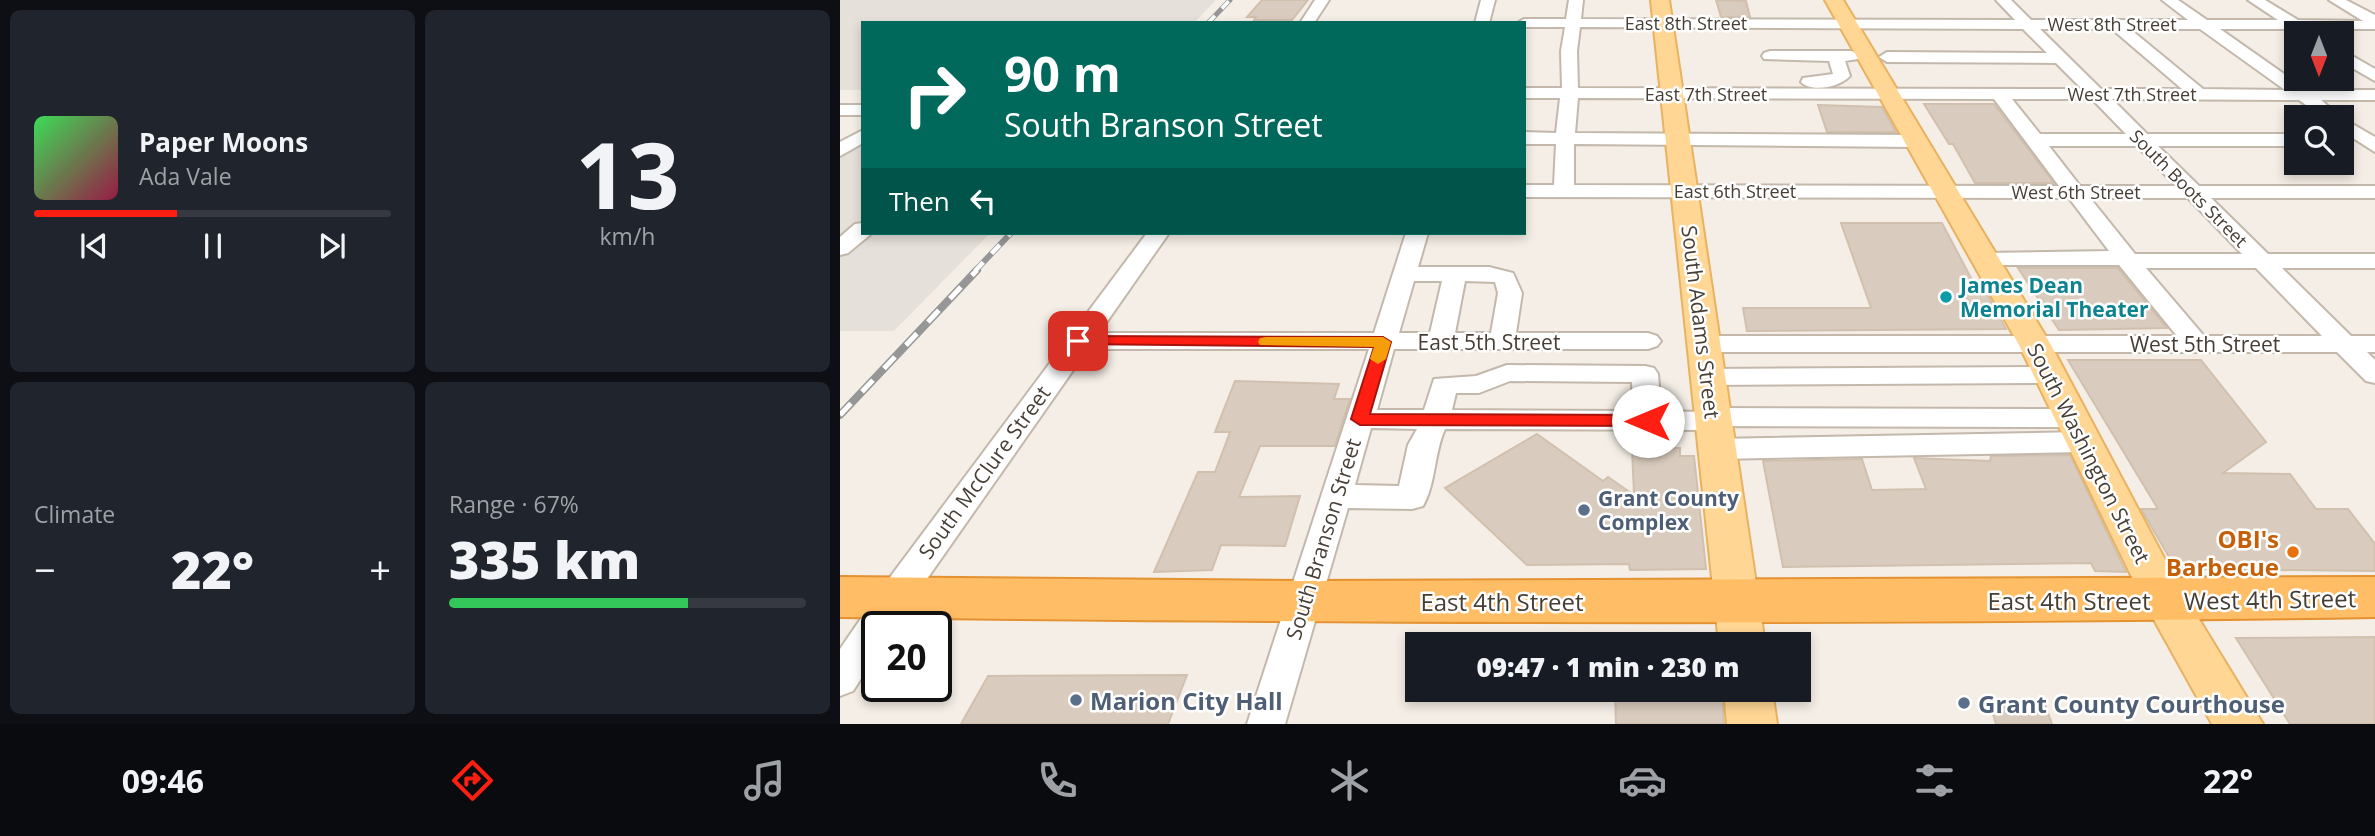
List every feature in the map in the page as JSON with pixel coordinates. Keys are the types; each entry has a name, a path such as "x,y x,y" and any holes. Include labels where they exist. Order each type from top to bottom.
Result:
{"highway":[{"name":"East 4th Street","path":"840,597 1303,602 1739,622 2165,600"},
{"name":"West 4th Street","path":"2165,600 2375,597"}],"main road":[{"name":"South Adams Street","path":"1662,12 1739,622"},
{"name":"South Washington Street","path":"1841,12 1885,72 1915,141 2035,345 2165,600 2238,724"},
{"path":"1749,702 1752,724"}],"street":[{"path":"1308,21 1322,0"},
{"path":"1483,21 1488,0"},
{"path":"1564,191 1565,139 1570,93 1569,51 1576,0"},
{"name":"South Boots Street","path":"2003,0 2375,375"},
{"path":"2169,0 2317,105"},
{"path":"2255,0 2288,21"},
{"path":"2336,0 2375,23"},
{"name":"East 8th Street","path":"1526,23 1574,23 1662,12 1758,18 1841,12"},
{"name":"West 8th Street","path":"1841,12 2025,24 2284,24"},
{"path":"1758,18 1775,75"},
{"name":"West 8th Street","path":"2354,23 2375,23"},
{"path":"2115,24 2198,94"},
{"path":"1775,75 1833,81 1842,76 1836,56"},
{"path":"1775,75 1836,56 1903,76 1913,87 1954,89"},
{"path":"1885,72 2059,58"},
{"path":"2354,63 2375,76"},
{"name":"East 7th Street","path":"1526,93 1671,87 1775,75 1885,72"},
{"name":"West 7th Street","path":"1885,72 1999,94 2375,94"},
{"path":"1999,94 2127,260 2197,344"},
{"path":"840,110 861,110"},
{"path":"2354,131 2372,142"},
{"path":"840,150 854,136"},
{"path":"1526,138 1915,141"},
{"path":"2034,140 2284,140"},
{"path":"2354,141 2372,142"},
{"name":"East 6th Street","path":"1526,191 1945,192"},
{"name":"West 6th Street","path":"1945,192 2375,192"},
{"path":"840,248 861,231"},
{"name":"South McClure Street","path":"840,680 894,597 1157,235"},
{"name":"South Branson Street","path":"1266,724 1416,235"},
{"path":"1985,260 2375,261"},
{"path":"1404,274 1489,274 1505,278 1510,293 1502,342"},
{"path":"1441,342 1455,274"},
{"name":"East 5th Street","path":"1078,341 1648,341"},
{"name":"West 5th Street","path":"2035,345 2375,344"},
{"path":"1706,360 2035,345"},
{"path":"1706,360 2051,375"},
{"path":"1336,496 1412,498 1423,445 1436,419 1444,385 1479,384 1507,373 1645,374 1648,421"},
{"path":"1360,419 1648,421 1715,429 2078,430"}],"shaded area":[{"path":"840,0 1216,0 1196,21 861,21 861,90 840,90"},
{"path":"861,129 861,235 988,235 894,331 840,331 840,144"}],"building":[{"path":"1262,0 1308,0 1292,20 1254,20 1256,17 1247,17"},
{"path":"1716,0 1746,1 1750,17 1721,17"},
{"path":"1924,104 1994,104 2054,183 1975,183 1953,144 1949,144"},
{"path":"1818,105 1882,107 1896,132 1827,132"},
{"path":"1841,223 1942,223 1972,280 1980,281 2006,329 1747,331 1743,308 1871,308"},
{"path":"2018,268 2118,268 2167,328 2059,330"},
{"path":"2068,360 2201,360 2266,442 2223,473 2290,474 2316,509 2348,509 2375,544 2375,571 2176,569 2141,509 2158,509"},
{"path":"1235,381 1339,384 1334,399 1350,399 1335,446 1260,446 1239,497 1300,496 1285,546 1221,545 1212,570 1154,572 1198,472 1215,472 1230,432 1215,432"},
{"name":"Grant County Complex","path":"1537,434 1603,481 1608,477 1634,495 1632,448 1680,448 1680,456 1694,456 1706,569 1630,570 1629,564 1527,565 1445,488"},
{"path":"2070,455 2126,572 2095,571 2091,563 1783,567 1763,461 1862,459 1872,490 1926,489 1914,458 1990,461 1991,456"},
{"path":"2375,637 2375,724 2290,724 2236,638"},
{"name":"Marion City Hall","path":"1187,675 1168,724 961,724 988,676"},
{"path":"1989,701 2044,702 2052,724 1996,724"},
{"path":"1615,702 1723,702 1724,724 1616,724"}],"railway":[{"path":"1210,21 1230,0"},
{"path":"975,271 1009,235"},
{"path":"840,415 977,270"}],"slow traffic":[{"path":"1266,342 1383,342 1378,359"}],"place":[{"name":"James Dean Memorial Theater","path":"1946,297"},
{"name":"Grant County Complex","path":"1584,510"},
{"name":"OBI's Barbecue","path":"2293,552"},
{"name":"Marion City Hall","path":"1076,700"},
{"name":"Grant County Courthouse","path":"1964,703"}],"route":[{"path":"1078,341 1383,342 1360,419 1648,421"}]}
